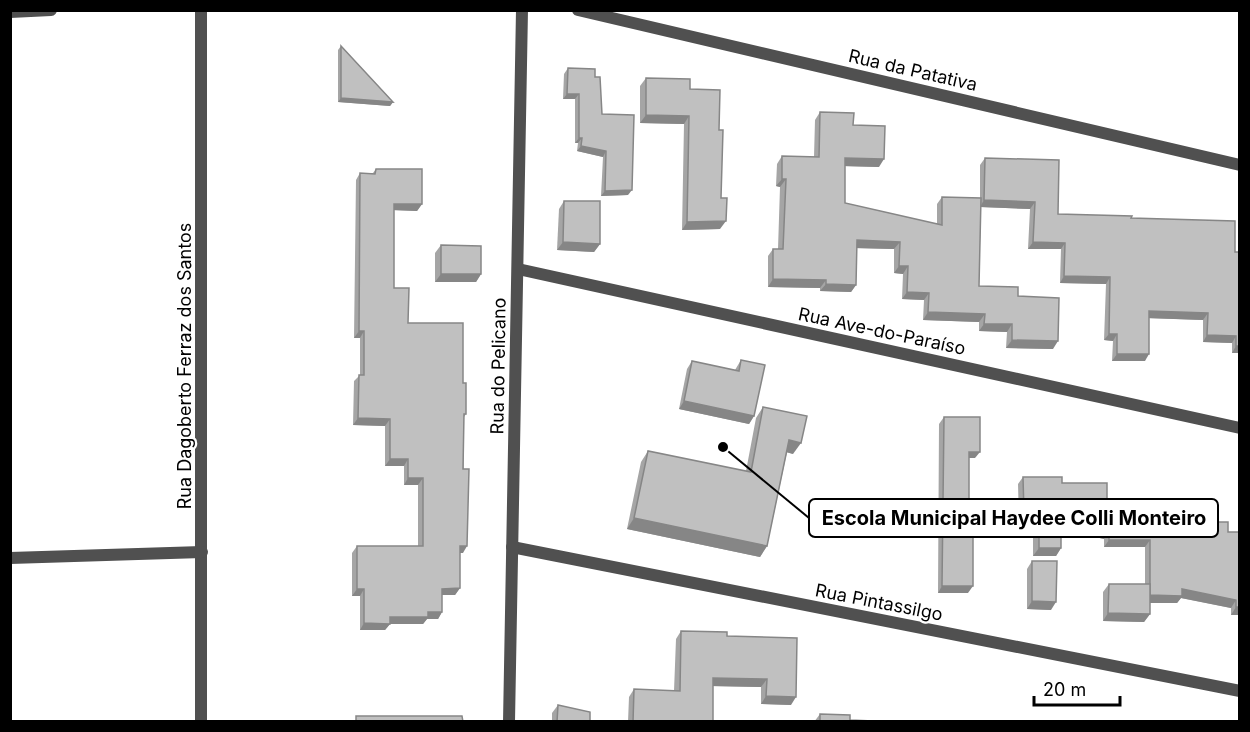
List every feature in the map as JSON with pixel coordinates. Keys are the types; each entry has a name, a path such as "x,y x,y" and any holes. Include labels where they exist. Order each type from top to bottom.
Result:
{"street":[{"path":"10,12 51,10"},
{"name":"Rua Dagoberto Ferraz dos Santos","path":"201,10 201,722"},
{"name":"Rua do Pelicano","path":"509,722 522,10"},
{"name":"Rua da Patativa","path":"578,10 1239,165"},
{"name":"Rua Ave-do-Paraíso","path":"518,269 1239,428"},
{"name":"Rua Pintassilgo","path":"512,547 1239,691"},
{"path":"10,558 202,552"}],"building":[{"path":"341,46 393,102 341,98"},
{"path":"568,68 595,69 595,77 600,77 602,114 634,115 632,190 605,191 606,151 581,146 579,94 567,94"},
{"path":"646,78 690,79 690,89 720,90 719,130 723,130 721,198 727,198 726,221 687,222 689,116 646,115"},
{"path":"820,112 854,113 853,125 885,126 884,159 845,158 845,203 942,225 942,197 981,198 979,286 1018,287 1018,296 1059,298 1058,341 1012,340 1012,324 984,324 985,314 928,312 929,293 907,292 908,266 899,266 900,242 857,240 856,285 826,284 826,280 773,279 773,249 783,249 786,179 782,179 782,156 819,157"},
{"path":"985,158 1059,160 1058,214 1235,221 1235,252 1239,252 1239,346 1236,346 1236,336 1207,335 1208,313 1149,311 1149,354 1117,354 1117,334 1109,334 1110,277 1064,276 1065,243 1033,242 1035,202 984,200"},
{"path":"376,169 422,169 422,204 394,204 394,288 409,288 408,323 463,323 463,383 466,383 466,414 464,414 463,469 469,469 467,546 460,546 460,588 442,589 442,612 428,612 428,617 390,617 390,624 364,623 364,589 357,589 357,546 423,546 423,478 408,478 408,459 390,459 390,419 358,418 359,375 364,375 364,331 359,331 360,173 375,174"},
{"path":"564,201 600,201 600,244 563,242"},
{"path":"441,245 481,246 481,274 441,274"},
{"path":"741,360 765,365 754,416 684,401 692,361 739,371"},
{"path":"763,407 807,416 801,443 789,440 767,546 634,518 648,451 751,472"},
{"path":"944,417 980,417 980,452 969,452 969,500 973,500 973,586 942,586"},
{"path":"1023,477 1062,477 1062,483 1107,483 1107,501 1124,501 1128,511 1205,511 1204,522 1228,522 1228,532 1239,532 1239,607 1236,607 1236,600 1182,589 1182,596 1150,595 1150,540 1109,540 1109,531 1061,520 1061,548 1039,548 1039,516 1024,513"},
{"path":"1032,561 1057,561 1056,602 1032,601"},
{"path":"1109,584 1150,584 1150,614 1108,613"},
{"path":"681,631 727,632 727,636 797,638 796,697 766,696 767,679 713,678 713,722 633,722 634,689 680,691"},
{"path":"558,705 590,712 590,722 557,722"},
{"path":"820,714 850,715 850,720 897,722 820,722"},
{"path":"356,716 462,716 463,722 356,722"}],"place":[{"name":"Escola Municipal Haydee Colli Monteiro","path":"723,447"}]}
